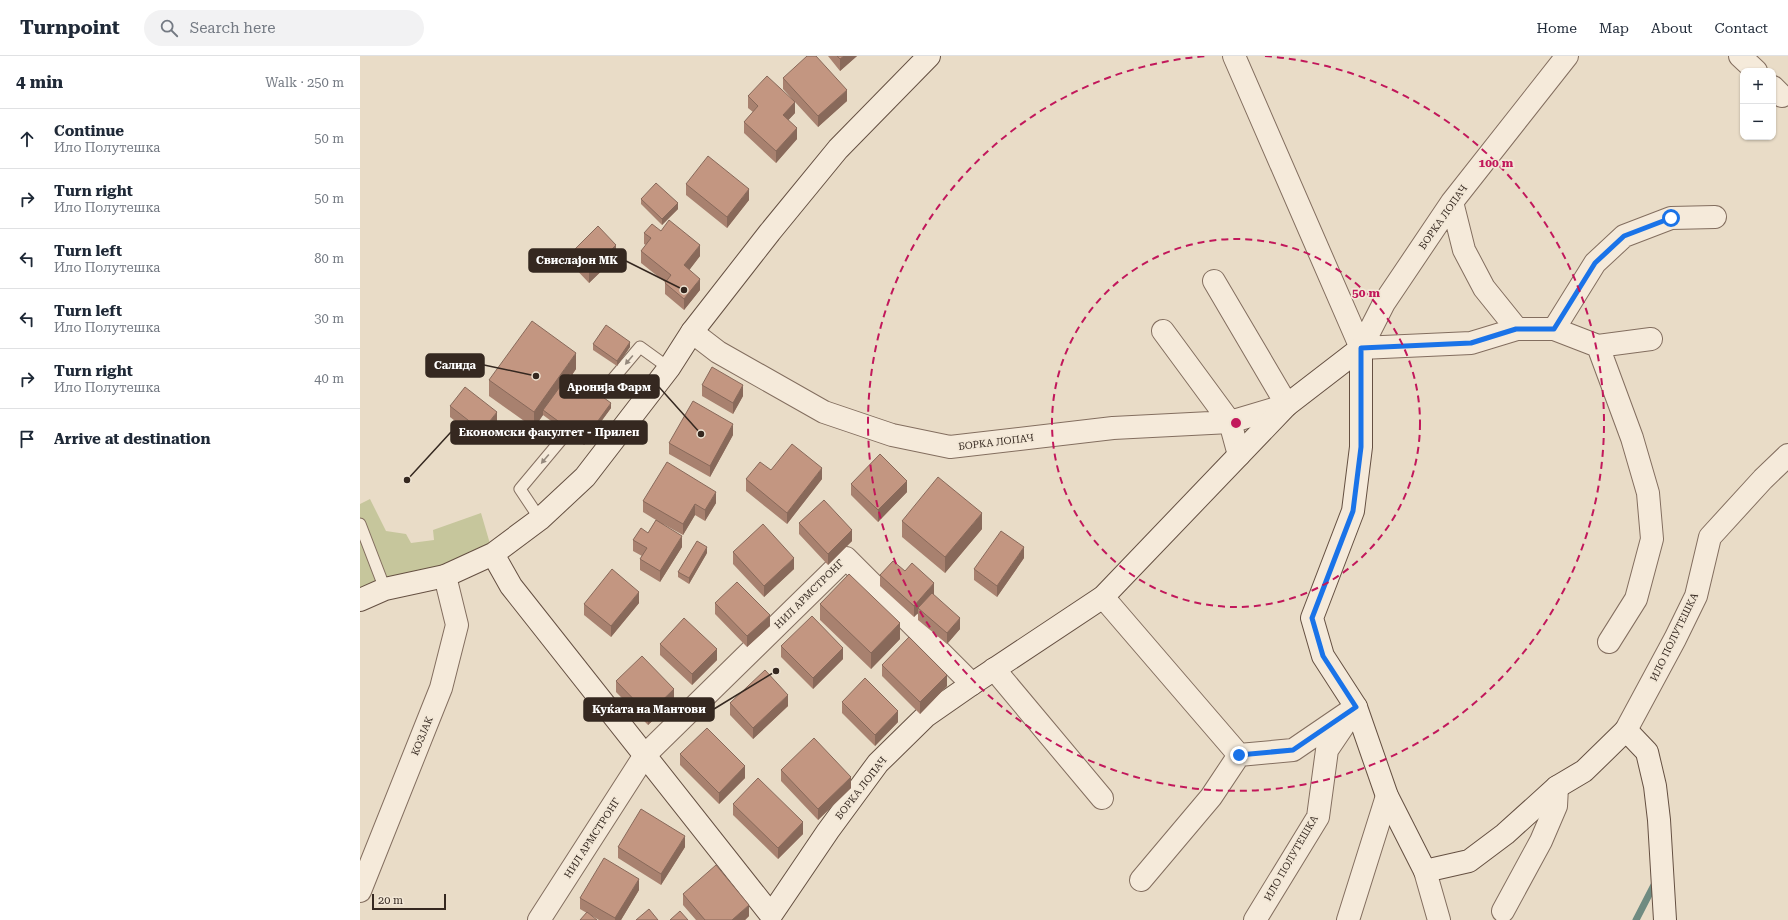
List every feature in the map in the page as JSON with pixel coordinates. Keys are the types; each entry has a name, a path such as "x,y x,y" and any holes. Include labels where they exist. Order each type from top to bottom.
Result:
{"street":[{"path":"360,600 385,589 445,576 493,554 540,519 585,477 669,368 692,332 770,232 838,149 929,56"},
{"path":"1234,56 1361,348 1361,447 1353,511 1312,618 1323,656 1356,707 1386,796 1424,871 1439,920"},
{"name":"БОРКА ЛОПАЧ","path":"770,918 828,831 878,763 926,716 994,669 1104,597 1287,405 1361,348 1384,303 1452,202 1567,56"},
{"path":"1740,56 1753,68"},
{"path":"1452,202 1464,250 1484,288 1516,329"},
{"path":"1554,329 1595,263 1624,236 1671,218 1715,217"},
{"path":"1214,281 1287,405"},
{"path":"1361,348 1471,343 1516,329 1554,329 1598,346 1651,339"},
{"path":"1163,331 1230,422 1239,455"},
{"name":"БОРКА ЛОПАЧ","path":"692,332 718,352 824,412 892,435 950,447 1113,428 1230,422 1287,405"},
{"path":"1598,346 1632,438 1648,493 1652,539 1636,599 1609,642"},
{"name":"ИЛО ПОЛУТЕШКА","path":"1424,871 1469,861 1505,834 1557,787 1584,771 1626,730 1676,639 1696,596 1710,537 1763,479 1788,455"},
{"path":"493,554 511,586 645,755 770,918"},
{"name":"НИЛ АРМСТРОНГ","path":"539,920 645,755 846,558 972,684"},
{"name":"КОЗЈАК","path":"360,891 441,688 457,625 445,576"},
{"path":"1104,597 1239,755"},
{"path":"994,669 1102,798"},
{"path":"1239,755 1293,750 1356,707"},
{"name":"ИЛО ПОЛУТЕШКА","path":"1255,920 1318,817 1328,750 1356,707"},
{"path":"1626,730 1647,752 1655,786 1659,820 1665,920"},
{"path":"1140,880 1211,797 1239,755"},
{"path":"1503,911 1544,834 1556,806 1557,787"},
{"path":"1348,920 1386,796"}],"lane":[{"path":"540,519 520,489 640,347 669,368"},
{"path":"360,524 385,589"}],"green space":[{"path":"370,499 386,531 406,534 411,543 434,540 433,530 481,513 493,554 360,600 360,504"}],"building":[{"path":"807,56 816,56 847,90 818,116 783,78"},
{"path":"837,56 844,56 840,59"},
{"path":"767,76 795,102 783,115 797,128 776,151 744,122 758,106 748,96"},
{"path":"708,156 749,189 727,217 686,184"},
{"path":"656,183 678,203 662,219 641,199"},
{"path":"669,220 700,245 684,265 700,279 684,299 665,283 671,275 641,251 651,238 644,233 652,224 661,231"},
{"path":"598,226 616,245 589,272 571,253"},
{"path":"532,321 576,353 534,412 489,380"},
{"path":"606,325 630,342 617,361 593,344"},
{"path":"712,367 743,385 733,403 702,385"},
{"path":"570,373 611,403 584,440 543,410"},
{"path":"465,387 497,412 482,431 450,406"},
{"path":"693,401 733,424 710,466 669,443"},
{"path":"792,444 822,468 787,513 746,479 760,462 771,470"},
{"path":"880,454 907,481 878,510 851,484"},
{"path":"667,462 716,492 705,510 695,504 683,524 643,501"},
{"path":"938,477 982,513 945,557 902,521"},
{"path":"824,500 852,530 828,554 799,523"},
{"path":"656,520 682,536 660,571 640,559 647,548 633,540 641,528 648,533"},
{"path":"763,524 794,558 764,586 733,552"},
{"path":"1001,531 1024,547 997,586 974,569"},
{"path":"697,541 707,547 689,578 678,572"},
{"path":"893,561 905,571 912,563 934,583 914,606 880,575"},
{"path":"612,569 639,592 611,626 584,604"},
{"path":"849,574 900,623 871,653 820,604"},
{"path":"737,582 770,615 747,636 715,603"},
{"path":"932,593 960,618 947,633 918,608"},
{"path":"812,616 843,648 813,678 781,646"},
{"path":"684,618 717,649 692,674 660,644"},
{"path":"909,637 947,675 920,702 882,665"},
{"path":"642,656 674,689 648,714 616,681"},
{"path":"765,670 788,695 753,728 730,703"},
{"path":"865,678 898,711 875,735 842,702"},
{"path":"707,728 745,766 719,793 680,754"},
{"path":"814,738 851,777 818,809 781,770"},
{"path":"758,778 803,822 778,848 733,804"},
{"path":"641,809 685,836 661,874 618,847"},
{"path":"604,858 639,879 615,918 580,898"},
{"path":"716,865 749,905 732,920 705,920 683,894"},
{"path":"649,909 658,920 636,920"},
{"path":"680,911 688,920 670,920"},
{"path":"587,912 597,920 580,920"}],"waterway":[{"path":"1636,920 1655,883"}],"place":[{"name":"Свислајон МК","path":"684,290"},
{"name":"Салида","path":"536,376"},
{"name":"Аронија Фарм","path":"701,434"},
{"name":"Економски факултет - Прилеп","path":"407,480"},
{"name":"Куќата на Мантови","path":"776,671"}],"route":[{"path":"1239,755 1293,750 1356,707 1323,656 1312,618 1353,511 1361,447 1361,348 1421,344 1471,343 1516,329 1554,329 1595,263 1624,236 1671,218"}]}
